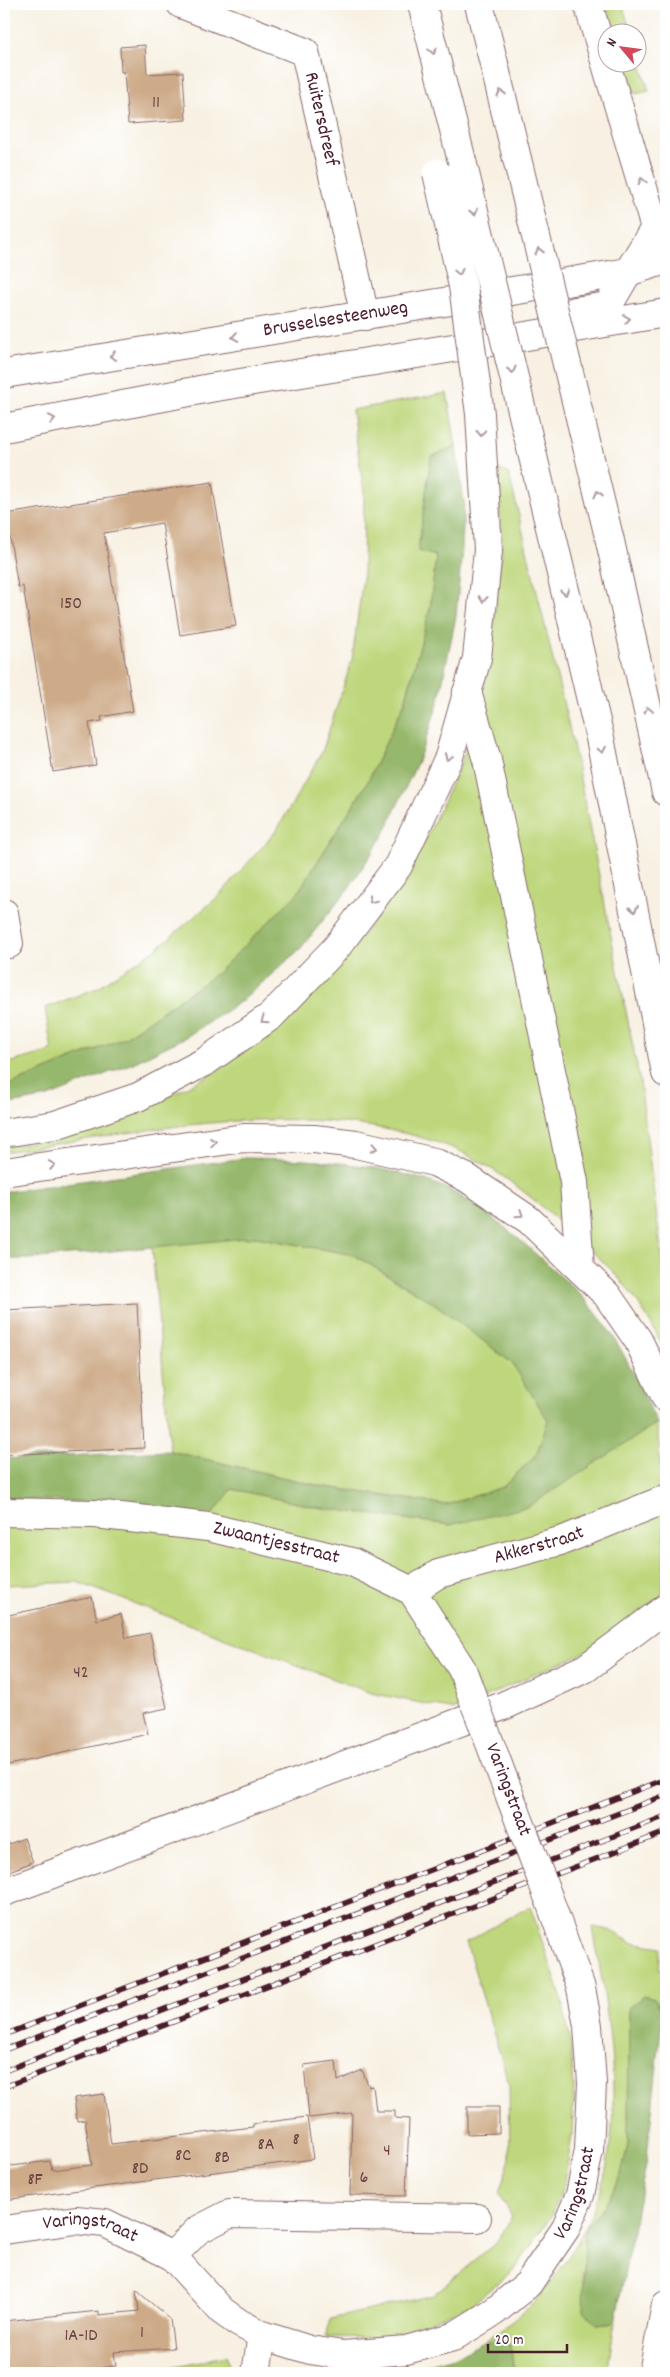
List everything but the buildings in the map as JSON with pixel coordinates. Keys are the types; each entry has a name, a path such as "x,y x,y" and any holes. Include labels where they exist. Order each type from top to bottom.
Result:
{"main road":[{"name":"Ruitersdreef","path":"181,4 305,52 365,316"},
{"path":"422,4 451,124 463,165 600,738 666,1073"},
{"path":"479,4 610,541 666,792"},
{"path":"234,384 268,365 608,306 628,272 661,234 588,4"},
{"path":"4,1133 55,1125 138,1096 206,1061 271,1016 336,948 398,866 449,757 477,658 488,550 478,394 463,286 437,173 451,124"},
{"name":"Brusselsesteenweg","path":"4,374 628,272 666,260"},
{"path":"4,428 234,384 666,313"},
{"path":"467,692 487,760 574,1182 580,1268"},
{"path":"4,913 8,944 4,944"},
{"path":"4,1172 244,1138 314,1139 356,1144 434,1162 466,1178 529,1220 607,1295 638,1340 666,1398"},
{"name":"Akkerstraat","path":"412,1591 438,1574 564,1540 666,1499"},
{"name":"Zwaantjesstraat","path":"4,1512 95,1514 208,1527 352,1562 412,1591"},
{"name":"Varingstraat","path":"4,2230 76,2220 105,2223 172,2256 222,2311 239,2323 262,2335 310,2350 343,2355 406,2350 453,2337 495,2311 528,2284 566,2228 580,2195 589,2150 592,2083 588,2026 581,1988 462,1669 412,1591"},
{"path":"4,1892 503,1706 586,1668 666,1608"},
{"path":"172,2256 198,2230 229,2214 477,2218"},
{"path":"653,2373 666,2305"},
{"path":"256,2373 262,2335"}],"green space":[{"path":"606,4 622,4 628,22 612,22"},
{"path":"628,72 643,72 649,91 635,94"},
{"path":"447,393 456,446 431,457 418,551 436,556 430,609 405,702 367,783 297,894 216,974 124,1038 4,1087 4,1064 52,1051 45,1008 97,988 156,949 218,897 277,830 322,752 352,660 363,577 364,492 352,410"},
{"path":"456,446 464,502 462,548 456,616 438,704 418,761 382,838 346,892 300,949 243,1000 186,1037 133,1063 48,1097 4,1105 4,1087 124,1038 216,974 297,894 367,783 405,702 430,609 436,556 418,551 431,457"},
{"path":"497,468 509,474 573,744 640,1082 666,1291 666,1353 652,1325 635,1298 597,1256 526,1193 474,1158 439,1143 385,1129 331,1122 276,1120 222,1122 167,1128 4,1152 4,1147 59,1138 143,1109 214,1073 279,1026 346,957 410,873 462,761 490,660 502,551"},
{"path":"245,1158 291,1159 358,1165 380,1169 442,1186 477,1207 528,1247 571,1285 588,1303 612,1334 636,1378 657,1423 528,1507 450,1525 316,1507 232,1489 210,1518 95,1502 4,1498 4,1459 170,1451 320,1486 446,1505 503,1487 536,1455 548,1420 512,1363 435,1304 354,1255 256,1237 29,1259 4,1259 4,1192"},
{"path":"256,1237 354,1255 435,1304 512,1363 548,1420 537,1455 503,1487 446,1505 320,1486 170,1451 152,1246"},
{"path":"657,1423 665,1520 663,1590 660,1597 583,1653 455,1710 371,1693 77,1582 4,1585 4,1498 95,1502 232,1489 316,1507 450,1525 609,1454"},
{"path":"530,1906 560,1993 570,2037 574,2087 572,2134 565,2181 554,2211 517,2267 472,2304 389,2338 325,2337 331,2319 433,2295 498,2241 512,2216 499,2193 510,2159 509,2084 466,1942"},
{"path":"593,1927 609,1930 631,1942 661,1947 659,1969 666,1969 663,2011 655,1999 629,2007 628,2145 621,2174 606,2204 585,2228 601,2187 611,2139 613,2078 607,2017"},
{"path":"643,1996 655,1999 663,2011 646,2165 615,2322 597,2324 583,2311 585,2228 606,2204 621,2174 628,2145 629,2007"},
{"path":"585,2228 586,2256 582,2280 597,2324 615,2322 607,2373 515,2373 515,2364 499,2340 484,2342 530,2307 569,2256"},
{"path":"499,2340 510,2345 515,2373 398,2373 454,2357 484,2342"},
{"path":"226,2356 234,2373 140,2373"}],"railway":[{"path":"4,2035 666,1779"},
{"path":"4,2050 666,1795"},
{"path":"4,2071 666,1816"},
{"path":"4,2087 666,1832"}]}
